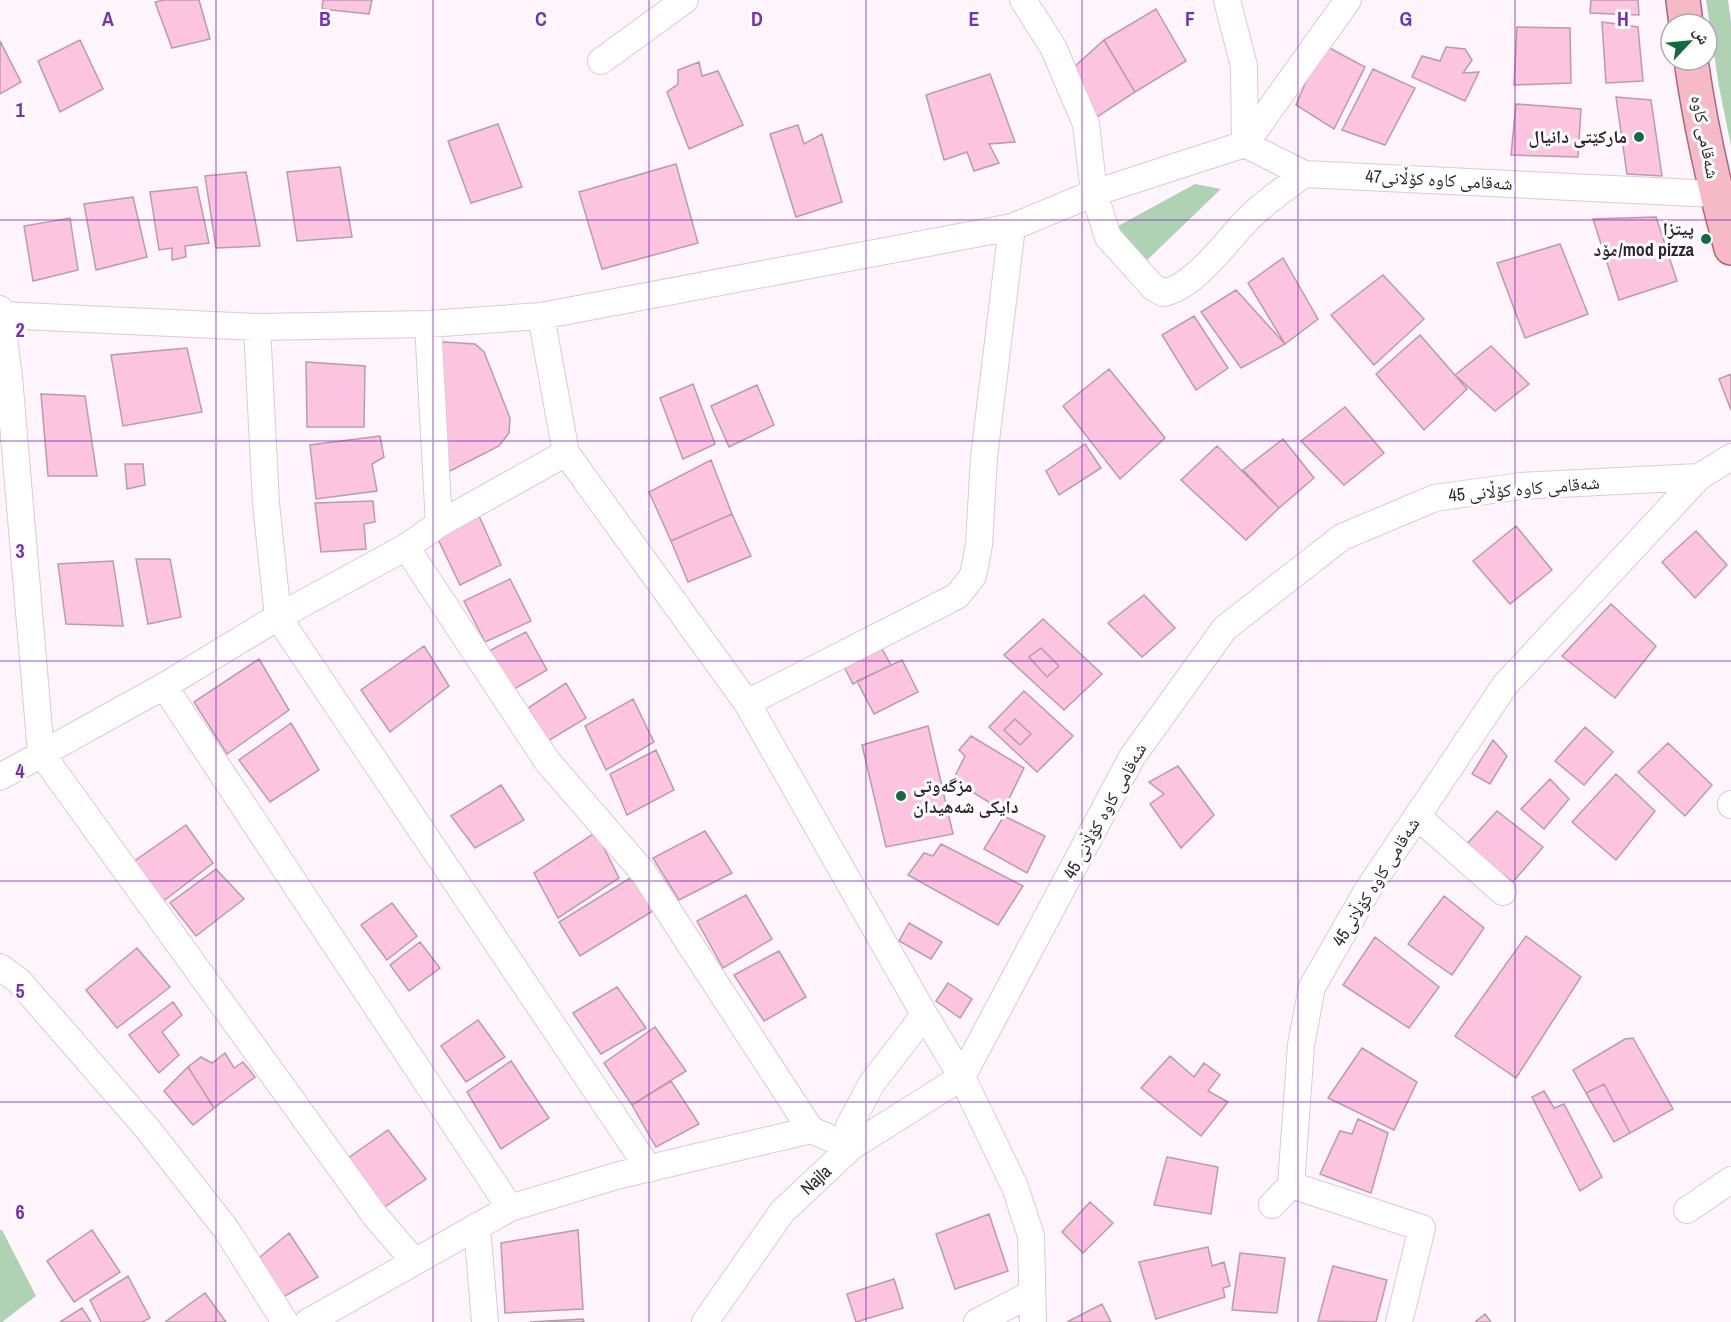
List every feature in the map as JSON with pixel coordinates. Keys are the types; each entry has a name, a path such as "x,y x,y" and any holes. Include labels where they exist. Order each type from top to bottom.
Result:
{"main road":[{"name":"شەقامی کاوە","path":"1693,72 1700,120 1716,194 1731,248"}],"street":[{"path":"601,61 686,0"},
{"path":"1023,0 1053,47 1086,124 1094,192 1108,237 1153,287 1163,293 1173,291 1188,283 1251,216 1304,174"},
{"path":"1227,0 1244,66 1245,144"},
{"path":"1,315 257,327 428,324 541,316 1012,226 1094,192 1245,144 1348,0"},
{"name":"شەقامی کاوە کۆڵانی47","path":"1245,144 1304,174 1716,194"},
{"path":"747,703 957,596 973,576 979,545 984,457 1012,226"},
{"path":"0,309 4,378 41,753 376,1216 414,1261"},
{"path":"541,316 566,453 747,703 962,1077 1015,1187 1031,1236 1033,1322"},
{"path":"428,324 439,524"},
{"path":"257,327 266,504 278,617 649,1169"},
{"path":"0,777 164,686 278,617 406,547 439,524 566,453"},
{"name":"شەقامی کاوە کۆڵانی45","path":"1290,1185 1301,1046 1312,987 1367,891 1505,685 1699,477 1731,457"},
{"name":"شەقامی کاوە کۆڵانی 45","path":"962,1077 1132,757 1225,628 1342,537 1435,498 1521,486 1699,477"},
{"path":"406,547 547,761 643,872 811,1130 851,1147 849,1126 872,1083 924,1014"},
{"path":"164,686 510,1208"},
{"path":"1417,816 1503,892"},
{"path":"0,967 19,981 146,1126 226,1229 285,1322"},
{"name":"Najla","path":"705,1322 782,1212 851,1147 962,1077"},
{"path":"317,1319 414,1261 510,1208 616,1176 811,1130"},
{"path":"1687,1210 1731,1180"},
{"path":"1272,1205 1290,1185 1422,1228 1400,1322"},
{"path":"477,1226 484,1322"},
{"path":"977,1322 1031,1294"}],"green space":[{"path":"1706,0 1728,0 1731,23 1731,146 1717,72 1719,72 1719,12 1708,12"},
{"path":"1195,184 1221,189 1142,265 1119,241 1118,226"},
{"path":"0,1230 36,1296 2,1322 0,1322"}],"building":[{"path":"199,0 210,39 172,48 155,2"},
{"path":"323,0 372,0 369,14 322,9"},
{"path":"1591,0 1638,0 1639,15 1590,13"},
{"path":"1156,9 1186,61 1135,92 1104,40"},
{"path":"1602,22 1638,27 1643,81 1606,83"},
{"path":"1517,27 1570,28 1571,83 1514,85"},
{"path":"80,40 103,89 60,112 38,61"},
{"path":"1104,40 1135,92 1097,117 1074,67"},
{"path":"0,41 21,82 0,94"},
{"path":"1322,44 1365,67 1334,129 1296,105"},
{"path":"1446,47 1465,49 1472,60 1463,73 1479,72 1465,101 1412,77 1422,56 1440,61"},
{"path":"699,62 702,76 718,71 743,125 689,149 667,92 678,84 678,70"},
{"path":"1373,69 1415,88 1385,145 1342,130"},
{"path":"990,74 1015,142 989,144 999,163 974,171 967,152 944,160 926,95"},
{"name":"مارکێتی دانیال","path":"1616,97 1651,100 1662,176 1627,174"},
{"path":"1516,104 1581,109 1578,157 1511,155"},
{"path":"498,124 522,187 471,203 448,141"},
{"path":"798,125 804,144 822,134 842,202 796,217 770,134"},
{"path":"676,164 698,243 602,269 579,192"},
{"path":"340,167 352,237 297,241 287,172"},
{"path":"246,172 260,246 216,248 205,176"},
{"path":"197,187 209,243 185,246 186,257 172,260 172,248 159,250 150,192"},
{"path":"133,197 147,257 96,270 84,204"},
{"path":"1656,217 1677,281 1619,300 1593,219"},
{"path":"70,218 78,270 33,281 24,226"},
{"path":"1560,244 1588,314 1525,338 1497,263"},
{"path":"1283,258 1318,319 1285,344 1248,283"},
{"path":"1383,275 1424,319 1374,365 1331,315"},
{"path":"1236,290 1285,344 1241,368 1201,312"},
{"path":"1194,316 1228,368 1196,390 1162,335"},
{"path":"1420,335 1467,389 1424,430 1376,374"},
{"path":"444,342 475,344 484,352 510,418 509,433 499,446 448,472 435,346"},
{"path":"1491,346 1529,384 1495,411 1455,375"},
{"path":"187,348 202,412 123,426 111,355"},
{"path":"306,362 365,366 364,427 307,427"},
{"path":"1109,369 1165,438 1120,479 1063,406"},
{"path":"1731,374 1731,410 1719,379"},
{"path":"693,384 715,444 683,459 660,398"},
{"path":"757,385 774,425 729,447 711,406"},
{"path":"41,394 85,396 97,476 48,476"},
{"path":"1345,407 1384,453 1344,485 1301,441"},
{"path":"380,436 384,457 372,464 377,491 316,499 310,445"},
{"path":"1283,439 1314,478 1279,508 1243,470"},
{"path":"1085,444 1101,468 1059,495 1046,471"},
{"path":"1217,446 1279,508 1246,540 1181,480"},
{"path":"711,460 732,514 671,541 649,492"},
{"path":"125,464 143,464 145,485 127,489"},
{"path":"373,501 375,522 364,524 366,549 321,552 315,503"},
{"path":"732,514 751,556 688,582 671,541"},
{"path":"479,516 501,565 460,585 436,535"},
{"path":"1516,526 1552,570 1510,604 1473,561"},
{"path":"1696,531 1727,565 1695,598 1662,562"},
{"path":"136,559 170,559 181,617 148,624"},
{"path":"113,561 123,626 66,624 58,564"},
{"path":"510,579 531,621 485,642 464,601"},
{"path":"1144,595 1175,628 1142,657 1108,623"},
{"path":"1611,604 1656,646 1615,698 1562,656"},
{"path":"1043,619 1102,674 1064,710 1004,655"},
{"path":"526,632 547,670 509,692 485,653"},
{"path":"877,640 891,665 853,684 841,661"},
{"path":"424,646 449,686 390,732 361,690"},
{"path":"1041,648 1059,666 1047,677 1029,657"},
{"path":"259,659 289,710 227,754 194,702"},
{"path":"902,660 918,692 874,714 857,681"},
{"path":"566,683 586,718 548,741 528,708"},
{"path":"1024,691 1073,736 1037,772 989,727"},
{"path":"633,699 654,742 606,770 585,726"},
{"path":"1015,719 1031,734 1020,745 1004,730"},
{"path":"291,723 319,770 270,802 239,760"},
{"path":"928,726 953,834 886,847 862,745"},
{"path":"1585,727 1613,752 1584,785 1555,761"},
{"path":"971,736 1024,768 1003,811 953,780 965,756 959,750"},
{"path":"1493,740 1507,756 1490,784 1472,774"},
{"path":"1668,743 1712,785 1685,816 1638,772"},
{"path":"656,750 674,790 627,815 610,774"},
{"path":"1178,766 1214,815 1181,848 1150,804 1164,794 1149,782"},
{"path":"1616,774 1655,811 1616,860 1572,822"},
{"path":"1550,779 1569,799 1544,829 1521,809"},
{"path":"501,785 524,820 475,848 451,816"},
{"path":"1497,811 1543,847 1513,882 1466,845"},
{"path":"1004,816 1045,836 1027,873 984,849"},
{"path":"186,825 213,863 161,903 133,862"},
{"path":"705,831 732,873 679,900 653,858"},
{"path":"596,832 619,878 558,918 534,873"},
{"path":"941,844 1023,886 998,925 908,875 924,853 933,856"},
{"path":"216,869 244,899 196,936 170,903"},
{"path":"635,875 656,909 580,956 559,922"},
{"path":"746,895 772,939 723,968 697,921"},
{"path":"1444,896 1484,928 1452,975 1408,944"},
{"path":"392,903 417,936 387,960 361,925"},
{"path":"909,923 942,942 931,959 899,941"},
{"path":"1526,936 1581,977 1516,1078 1455,1036"},
{"path":"1375,937 1439,987 1409,1028 1343,985"},
{"path":"420,942 440,968 409,991 390,965"},
{"path":"137,948 170,987 117,1028 86,990"},
{"path":"779,951 806,997 764,1021 734,975"},
{"path":"948,983 972,999 960,1018 936,1001"},
{"path":"617,987 646,1028 601,1054 573,1013"},
{"path":"173,1002 182,1015 162,1032 179,1055 159,1073 129,1035"},
{"path":"478,1020 505,1057 466,1082 441,1046"},
{"path":"655,1027 686,1071 632,1105 604,1063"},
{"path":"1633,1038 1673,1109 1614,1142 1573,1070 1625,1039"},
{"path":"1362,1048 1417,1082 1394,1130 1328,1098"},
{"path":"225,1053 234,1068 243,1062 255,1077 214,1108 188,1067 201,1057 212,1063"},
{"path":"1170,1056 1194,1077 1204,1063 1220,1075 1208,1091 1228,1102 1201,1136 1141,1088"},
{"path":"511,1061 549,1118 501,1149 467,1092"},
{"path":"188,1067 214,1108 193,1125 164,1091"},
{"path":"671,1081 699,1124 656,1147 632,1105"},
{"path":"1604,1084 1630,1133 1614,1142 1586,1093"},
{"path":"1544,1091 1554,1108 1564,1104 1602,1177 1580,1191 1532,1097"},
{"path":"1358,1119 1388,1133 1371,1193 1320,1174 1340,1131 1352,1134"},
{"path":"388,1130 426,1179 380,1210 344,1161"},
{"path":"1167,1157 1218,1167 1211,1214 1154,1205"},
{"path":"1090,1202 1113,1223 1083,1253 1062,1232"},
{"path":"989,1214 1008,1271 955,1289 936,1234"},
{"path":"92,1230 120,1272 74,1302 47,1261"},
{"path":"578,1230 583,1309 505,1313 501,1243"},
{"path":"289,1233 318,1277 278,1300 254,1262"},
{"path":"1208,1247 1212,1266 1224,1262 1230,1286 1223,1288 1225,1297 1156,1319 1139,1262"},
{"path":"1240,1253 1285,1258 1277,1313 1232,1310"},
{"path":"1333,1266 1387,1280 1376,1322 1318,1321"},
{"path":"128,1276 150,1318 142,1322 101,1322 90,1300"},
{"path":"894,1279 903,1308 856,1322 847,1294"},
{"path":"205,1293 226,1322 165,1322"},
{"path":"1102,1304 1111,1322 1067,1322"},
{"path":"82,1308 91,1322 60,1322"},
{"path":"1485,1314 1491,1322 1475,1322"},
{"path":"583,1319 584,1322 530,1322"}],"place":[{"name":"مارکێتی دانیال","path":"1639,137"},
{"name":"پیتزا مۆد/mod pizza","path":"1706,239"},
{"name":"مزگەوتی دایکی شەهیدان","path":"901,796"}]}
